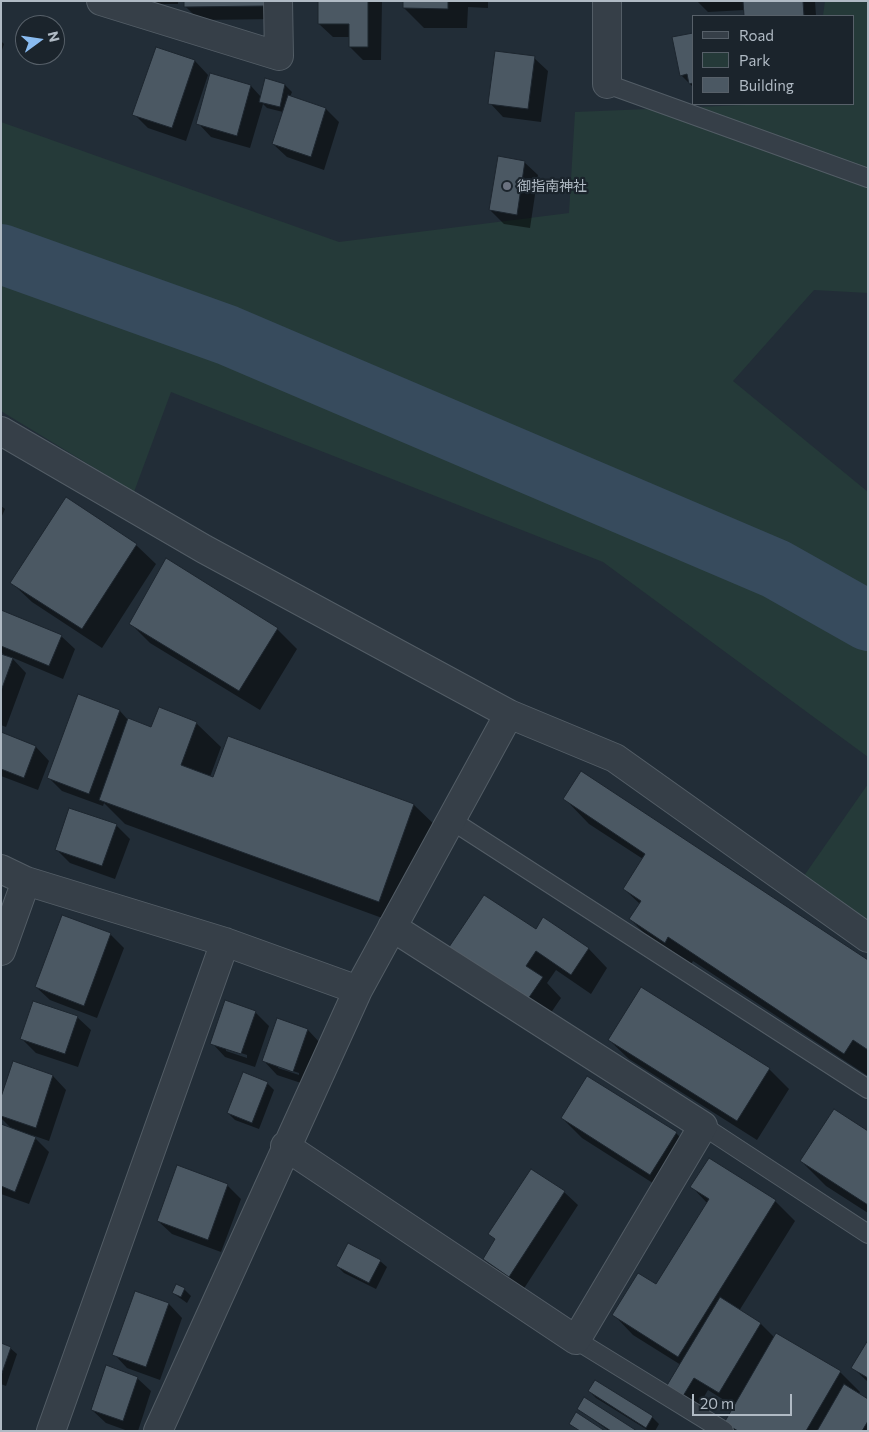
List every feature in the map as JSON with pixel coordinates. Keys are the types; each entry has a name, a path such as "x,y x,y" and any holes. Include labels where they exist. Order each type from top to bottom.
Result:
{"street":[{"path":"101,1 279,56 278,1"},
{"path":"607,1 607,84"},
{"path":"1,431 204,548 509,714 615,758 868,938"},
{"path":"158,1431 285,1146 358,990 509,714"},
{"path":"1,869 26,881 225,942 358,990"},
{"path":"1,950 26,881"},
{"path":"285,1146 576,1340 703,1126 392,926"},
{"path":"51,1431 225,942"}],"lane":[{"path":"607,84 868,178"},
{"path":"450,820 868,1089"},
{"path":"703,1126 868,1234"},
{"path":"576,1340 724,1431"}],"green space":[{"path":"825,1 868,1 868,293 814,290 733,381 868,492 868,757 603,562 171,392 134,492 1,411 1,122 339,242 569,213 575,112 745,105 854,105 854,15 823,15"},
{"path":"868,784 868,936 799,883"}],"building":[{"path":"184,1 265,1 265,6 184,7"},
{"path":"318,1 368,1 368,47 349,47 349,24 318,24"},
{"path":"403,1 448,1 448,9 403,8"},
{"path":"743,1 803,1 804,15 744,15"},
{"path":"692,33 692,83 689,84 687,74 680,76 672,37"},
{"path":"156,47 195,60 172,128 132,115"},
{"path":"495,51 535,56 528,109 488,104"},
{"path":"210,73 251,85 237,136 196,124"},
{"path":"265,78 285,84 280,107 259,102"},
{"path":"288,95 326,108 311,157 272,144"},
{"name":"御指南神社","path":"498,156 525,161 517,215 489,210"},
{"path":"66,497 137,544 82,629 10,583"},
{"path":"166,558 278,628 239,691 129,624"},
{"path":"1,610 62,635 49,666 1,646"},
{"path":"1,654 13,658 1,691"},
{"path":"78,694 120,710 89,794 47,778"},
{"path":"159,707 197,722 181,765 213,777 228,736 414,804 379,902 99,800 128,718 151,727"},
{"path":"1,732 36,746 24,778 1,769"},
{"path":"581,771 868,960 868,1050 853,1040 844,1054 668,937 665,943 629,919 641,901 623,889 645,854 563,799"},
{"path":"69,808 117,824 102,866 55,850"},
{"path":"484,895 536,929 543,917 589,948 571,975 536,951 526,966 543,977 528,999 449,947"},
{"path":"62,915 111,933 84,1006 35,987"},
{"path":"641,987 770,1068 737,1121 608,1040"},
{"path":"225,1000 256,1011 241,1054 210,1044"},
{"path":"33,1001 78,1016 65,1054 20,1039"},
{"path":"277,1018 308,1029 293,1072 262,1061"},
{"path":"13,1061 53,1075 36,1128 1,1116 1,1097"},
{"path":"243,1072 268,1082 252,1123 227,1113"},
{"path":"587,1076 677,1132 650,1175 561,1118"},
{"path":"834,1109 868,1131 868,1205 800,1161"},
{"path":"1,1124 36,1137 15,1192 1,1186"},
{"path":"709,1158 776,1200 678,1357 612,1315 638,1273 656,1284 709,1199 690,1187"},
{"path":"177,1165 228,1184 208,1240 157,1221"},
{"path":"531,1169 565,1191 509,1277 483,1259 495,1239 488,1234"},
{"path":"348,1243 381,1260 369,1283 336,1266"},
{"path":"176,1284 185,1288 181,1297 172,1293"},
{"path":"135,1291 169,1303 146,1367 112,1355"},
{"path":"720,1297 761,1323 719,1393 694,1378 683,1396 666,1387"},
{"path":"776,1333 841,1371 806,1431 738,1431 724,1423"},
{"path":"868,1340 868,1378 851,1368"},
{"path":"1,1343 11,1347 1,1376"},
{"path":"106,1365 138,1377 123,1421 91,1410"},
{"path":"595,1380 653,1416 646,1428 588,1391"},
{"path":"844,1384 868,1399 868,1421 862,1431 817,1431"},
{"path":"584,1397 637,1431 611,1431 577,1409"},
{"path":"576,1412 605,1431 580,1431 569,1424"}],"waterway":[{"path":"1,254 227,335 776,569 868,621"}],"place":[{"name":"御指南神社","path":"507,186"}]}
